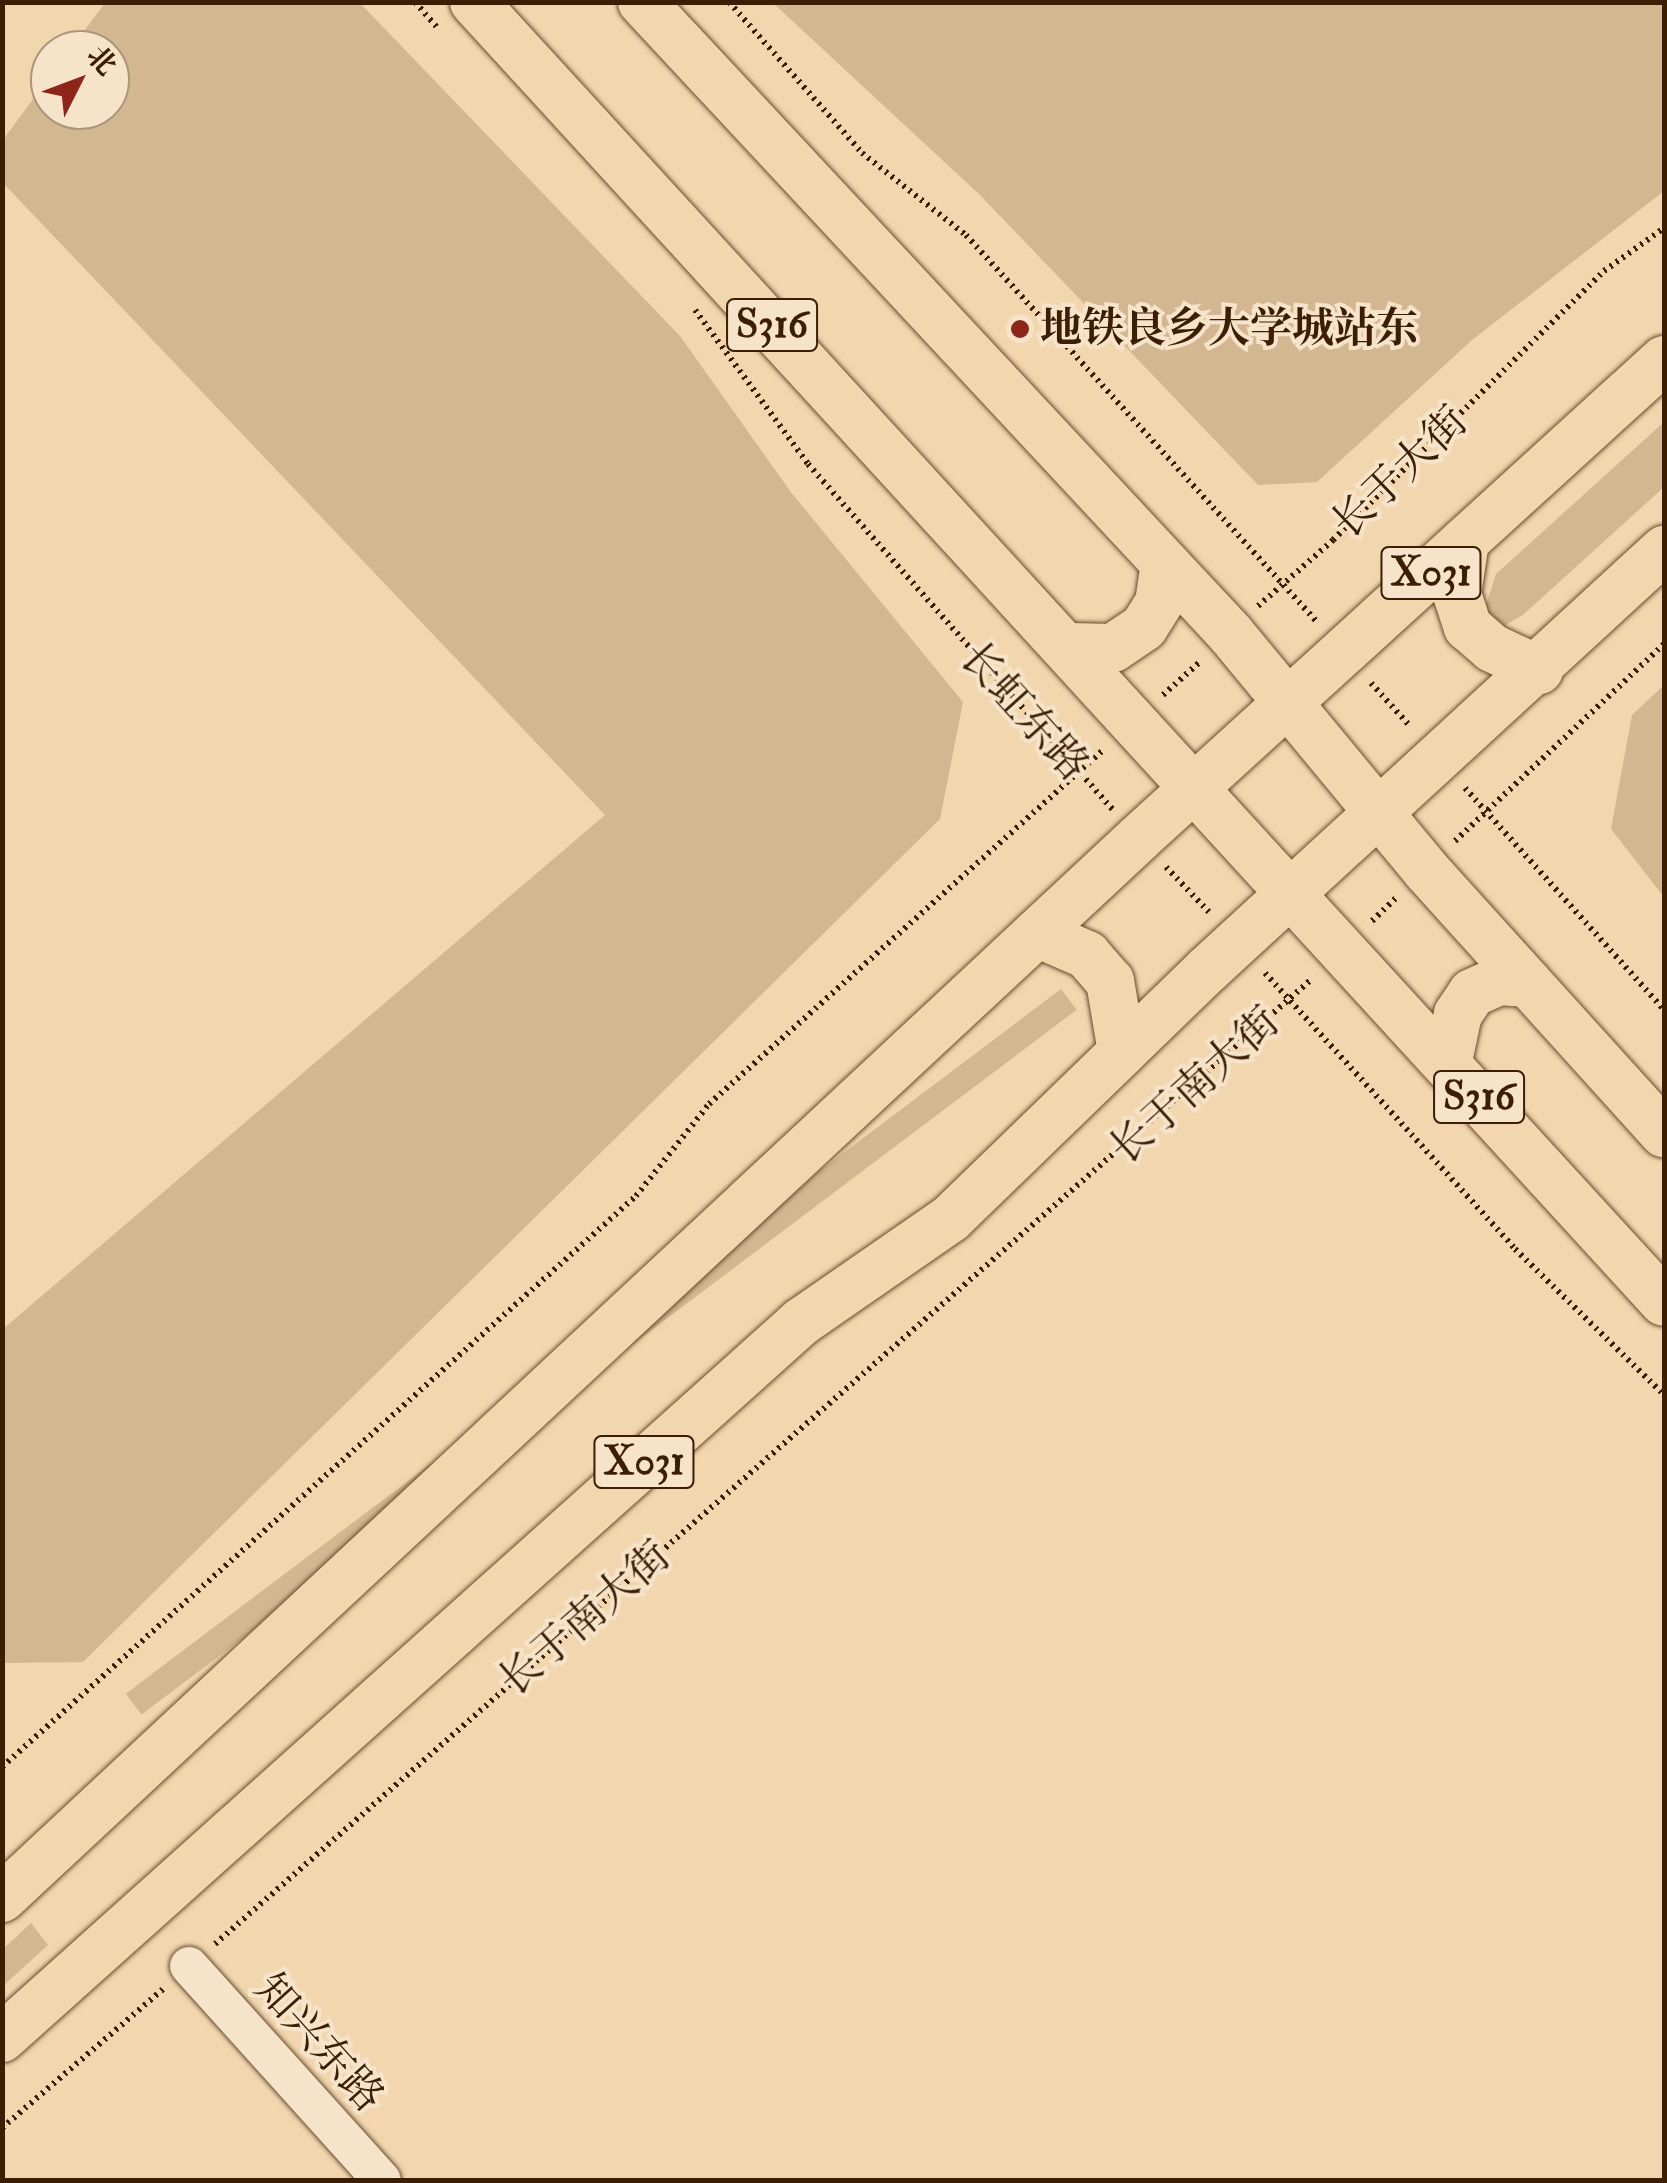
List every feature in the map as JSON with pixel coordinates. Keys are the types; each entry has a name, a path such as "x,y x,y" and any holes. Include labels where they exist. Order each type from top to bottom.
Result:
{"main road":[{"name":"S316","path":"642,2 1230,633 1426,870 1664,1132"},
{"name":"长虹东路","path":"457,17 1070,647 1664,1302"},
{"name":"X031","path":"2,1898 1139,838 1664,360"},
{"path":"1466,541 1457,594 1468,626 1492,648 1539,670"},
{"name":"X031","path":"1291,894 1539,670 1664,550"},
{"path":"1070,647 1113,648 1144,626 1159,602 1165,563"},
{"name":"长于南大街","path":"2,2038 801,1322 950,1219 1291,894"},
{"path":"1038,933 1087,955 1110,981 1122,1052"},
{"path":"1448,1062 1458,1014 1472,993 1499,981 1528,983"}],"street":[{"name":"知兴东路","path":"189,1966 382,2180"}],"path":[{"path":"415,2 457,17"},
{"path":"730,2 862,154 966,234 1664,1010"},
{"name":"长于大街","path":"1137,720 1282,583 1334,540 1604,271 1664,228"},
{"name":"长虹东路","path":"680,294 808,464 1078,773 1238,942 1515,1248 1664,1395"},
{"path":"1344,948 1664,644"},
{"path":"2,1767 636,1196 710,1104 1137,720"},
{"name":"长于南大街","path":"2,2128 1289,1002 1344,948"}],"shaded area":[{"path":"105,3 360,3 680,336 790,491 963,702 940,819 83,1662 3,1663 3,1329 605,815 3,183 3,140 30,103 30,130 130,130 130,30 85,30"},
{"path":"773,3 1664,3 1664,191 1472,340 1317,482 1258,485 980,195"},
{"path":"1664,422 1664,487 1523,615 1500,628 1485,608 1496,574"},
{"path":"1664,685 1664,897 1611,829 1632,715"},
{"path":"1061,989 1077,1010 141,1714 126,1694"},
{"path":"31,1923 48,1945 3,1986 3,1949"}],"place":[{"name":"地铁良乡大学城站东","path":"1020,329"}]}
